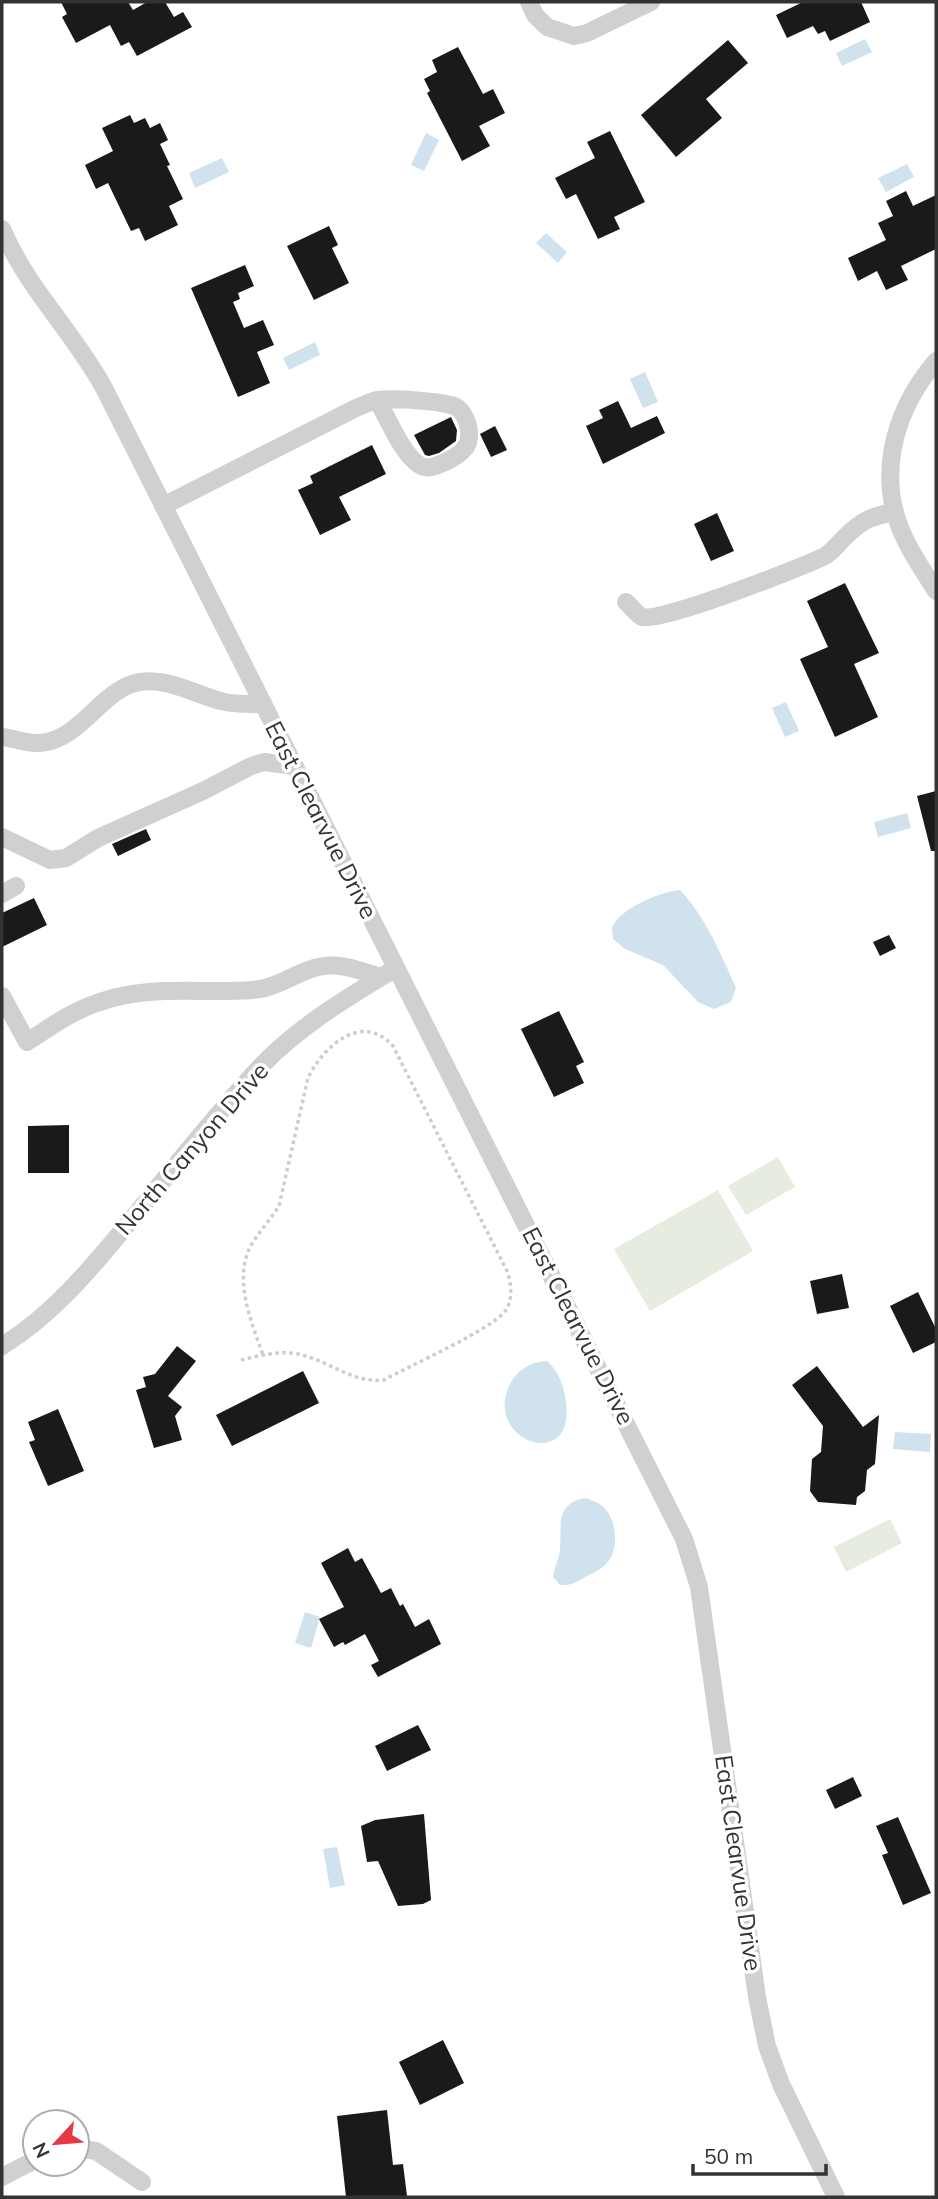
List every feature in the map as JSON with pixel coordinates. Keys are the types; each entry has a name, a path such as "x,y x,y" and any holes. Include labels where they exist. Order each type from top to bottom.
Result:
{"street":[{"path":"529,2 535,15 547,27 574,36 587,33 651,2"},
{"name":"East Clearvue Drive","path":"2,229 28,278 97,376 295,766 388,973 638,1444 684,1539 699,1587 755,1983 767,2046 781,2084 836,2197"},
{"path":"936,361 904,407 892,446 891,487 895,512 907,545 936,591"},
{"path":"163,506 358,407 377,400 456,407 463,413 468,425 470,438 466,448 450,460 429,468 421,466 411,457 377,400"},
{"path":"626,602 642,617 650,617 775,578 828,554 855,527 874,515 895,512"},
{"path":"2,737 37,743 51,741 72,730 118,691 133,683 163,683 220,701 263,704"},
{"path":"2,837 50,860 66,858 98,838 203,791 251,766 264,762 295,766"},
{"path":"2,996 27,1042 79,1010 127,995 170,990 254,990 318,967 339,965 388,973"},
{"name":"North Canyon Drive","path":"2,1346 22,1334 78,1284 193,1144 264,1064 316,1017 388,973"},
{"path":"91,2150 142,2182"},
{"path":"2,2176 21,2167"}],"path":[{"path":"240,1360 292,1353 370,1381 384,1380 489,1325 506,1310 510,1301 508,1273 393,1046 380,1036 359,1032 339,1040 317,1060 308,1078 279,1206 252,1244 244,1267 246,1298 263,1355"}],"shaded area":[{"path":"778,1157 795,1187 746,1215 728,1186"},
{"path":"718,1190 753,1251 650,1311 614,1249"},
{"path":"890,1519 902,1543 846,1572 834,1547"}],"water":[{"path":"865,39 872,52 842,66 836,53"},
{"path":"426,133 439,140 424,171 411,165"},
{"path":"222,158 229,172 195,188 189,173"},
{"path":"907,164 914,177 886,192 878,178"},
{"path":"546,233 567,252 558,263 536,243"},
{"path":"315,342 320,355 289,370 283,358"},
{"path":"645,372 658,402 643,408 630,379"},
{"path":"786,702 799,731 785,737 772,708"},
{"path":"907,813 911,828 878,837 874,822"},
{"path":"680,890 705,924 736,988 731,1002 714,1009 698,1002 663,965 625,949 613,939 612,928 616,921 631,908 652,897"},
{"path":"547,1361 561,1380 566,1403 565,1425 557,1438 545,1443 531,1441 518,1434 509,1422 505,1405 509,1386 516,1375 529,1365"},
{"path":"895,1432 931,1434 930,1452 893,1449"},
{"path":"586,1498 601,1505 610,1515 615,1537 613,1551 609,1561 600,1569 573,1583 560,1585 553,1577 560,1550 562,1517 569,1505"},
{"path":"305,1612 320,1617 311,1648 295,1643"},
{"path":"337,1847 345,1885 330,1888 323,1849"}],"building":[{"path":"61,2 128,2 133,10 147,2 165,2 174,17 183,12 192,27 137,56 129,42 121,46 110,25 76,43 62,17 67,14"},
{"path":"803,2 861,2 870,22 830,41 825,31 818,34 813,26 787,38 776,15"},
{"path":"728,40 748,63 706,99 722,118 676,157 641,115"},
{"path":"458,47 483,94 493,89 505,113 479,126 490,146 462,161 427,93 430,91 424,79 437,72 432,60"},
{"path":"130,115 134,123 145,118 150,128 160,123 168,140 160,144 183,199 169,206 178,225 145,241 139,228 131,231 108,183 96,189 85,165 113,151 102,128"},
{"path":"610,131 645,202 614,217 620,229 598,239 576,194 566,199 555,178 595,158 587,142"},
{"path":"906,191 913,206 936,195 936,249 901,266 908,280 886,290 877,271 858,281 848,258 886,240 878,223 893,216 886,201"},
{"path":"329,226 338,245 332,248 349,283 314,300 287,246"},
{"path":"245,265 254,286 238,293 240,299 233,302 244,328 263,320 274,345 257,352 270,383 238,397 191,288"},
{"path":"618,401 631,428 657,416 665,433 603,464 586,426 603,418 599,410"},
{"path":"451,417 457,430 456,441 439,453 425,455 414,435"},
{"path":"495,426 507,450 491,457 480,434"},
{"path":"372,445 386,474 339,497 351,520 320,535 298,490 313,483 310,476"},
{"path":"717,513 734,551 711,561 694,524"},
{"path":"845,583 879,653 854,664 878,717 835,737 800,659 828,647 807,601"},
{"path":"936,791 936,851 931,851 917,796"},
{"path":"146,829 151,840 118,856 112,844"},
{"path":"34,898 47,925 2,947 2,913"},
{"path":"889,935 896,948 880,956 873,942"},
{"path":"559,1011 584,1062 576,1066 584,1083 554,1097 521,1029"},
{"path":"69,1125 69,1173 28,1173 28,1126"},
{"path":"842,1274 849,1308 817,1314 810,1281"},
{"path":"918,1292 936,1329 936,1342 913,1353 890,1306"},
{"path":"177,1346 196,1361 168,1396 182,1407 175,1416 182,1440 154,1448 136,1390 146,1387 143,1377 155,1374"},
{"path":"817,1366 863,1427 879,1415 875,1464 867,1470 865,1491 857,1497 856,1505 818,1502 810,1491 812,1459 821,1452 823,1426 792,1385"},
{"path":"303,1371 319,1403 232,1446 216,1415"},
{"path":"58,1409 84,1471 48,1486 29,1442 35,1440 28,1422"},
{"path":"348,1548 355,1562 362,1558 381,1593 391,1588 415,1627 429,1619 441,1644 378,1677 371,1665 379,1661 365,1634 345,1645 343,1642 334,1647 319,1619 344,1607 321,1563"},
{"path":"418,1725 431,1750 387,1771 375,1746"},
{"path":"853,1777 862,1796 835,1809 826,1790"},
{"path":"424,1814 431,1900 423,1904 398,1906 378,1861 367,1862 361,1826 375,1820"},
{"path":"898,1817 931,1893 903,1905 882,1855 888,1853 876,1826"},
{"path":"443,2040 464,2083 420,2105 399,2062"},
{"path":"387,2110 393,2165 403,2164 407,2196 346,2197 337,2116"}]}
